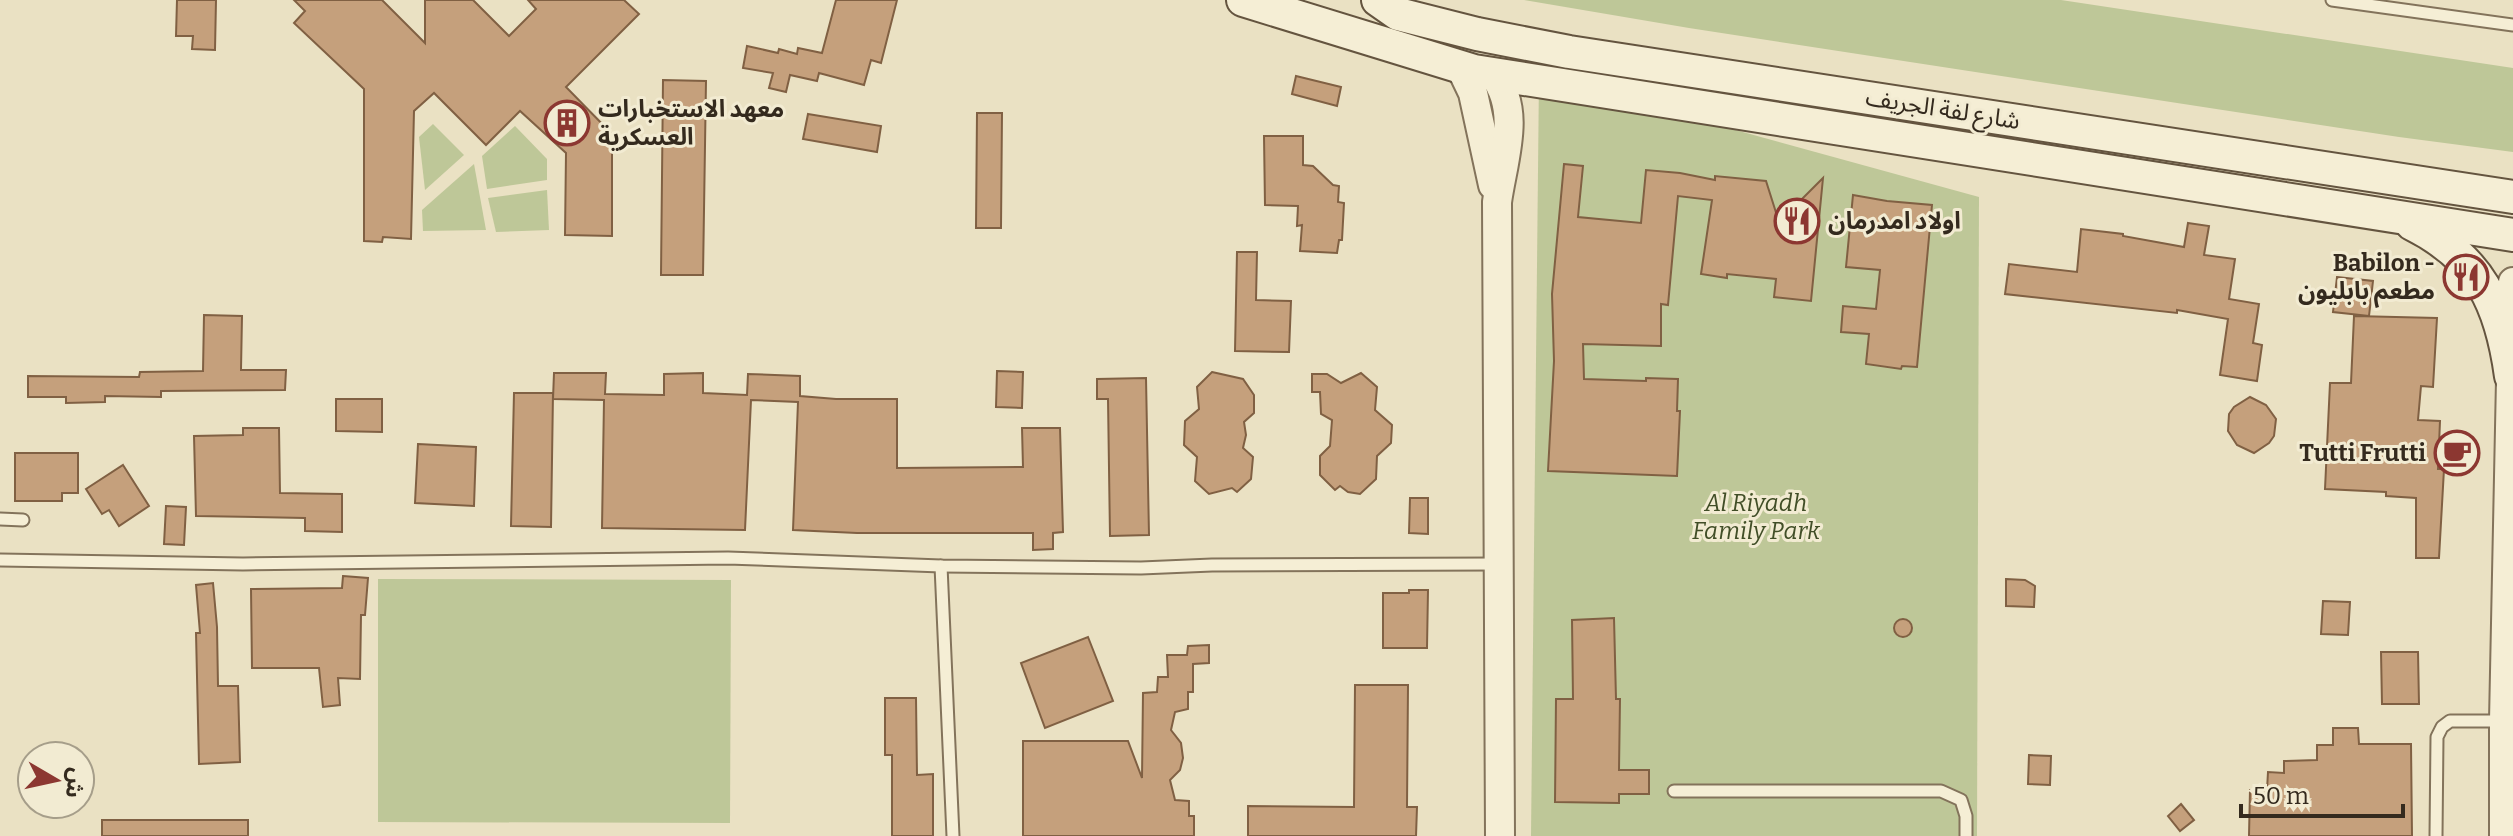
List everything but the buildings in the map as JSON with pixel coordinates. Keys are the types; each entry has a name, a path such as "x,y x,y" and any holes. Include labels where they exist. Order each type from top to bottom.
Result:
{"main road":[{"name":"شارع لفة الجريف","path":"1243,0 1461,68 1493,74 2513,235"},
{"name":"شارع لفة الجريف","path":"1358,0 1477,34 1569,52 2513,197"},
{"path":"2399,217 2436,236 2467,262 2491,296 2512,355"}],"street":[{"path":"1461,68 1473,93 1497,202"},
{"path":"1493,74 1509,104 1510,121 1497,202 1500,836"},
{"path":"2504,836 2513,282"}],"lane":[{"path":"2332,0 2513,25"},
{"path":"0,519 23,520"},
{"path":"0,560 243,564 728,558 941,566 1141,568 1498,564"},
{"path":"941,566 953,836"},
{"path":"2436,836 2437,737 2442,727 2450,721 2504,721"},
{"path":"1674,791 1941,791 1961,800 1966,816 1966,836"}],"green space":[{"path":"1524,0 2061,0 2513,68 2513,152 1689,28"},
{"name":"Al Riyadh Family Park","path":"1539,76 1979,197 1977,836 1531,836"},
{"path":"433,124 464,155 425,190 419,137"},
{"path":"515,126 547,159 547,180 487,189 482,156"},
{"path":"474,164 486,230 423,231 422,210"},
{"path":"547,190 549,230 496,232 488,198"},
{"path":"378,579 731,580 730,823 378,822"}],"place":[{"name":"معهد الاستخبارات العسكرية","path":"567,123"},
{"name":"اولاد امدرمان","path":"1797,221"},
{"name":"Babilon - مطعم بابليون","path":"2466,277"},
{"name":"Tutti Frutti","path":"2457,453"}]}
